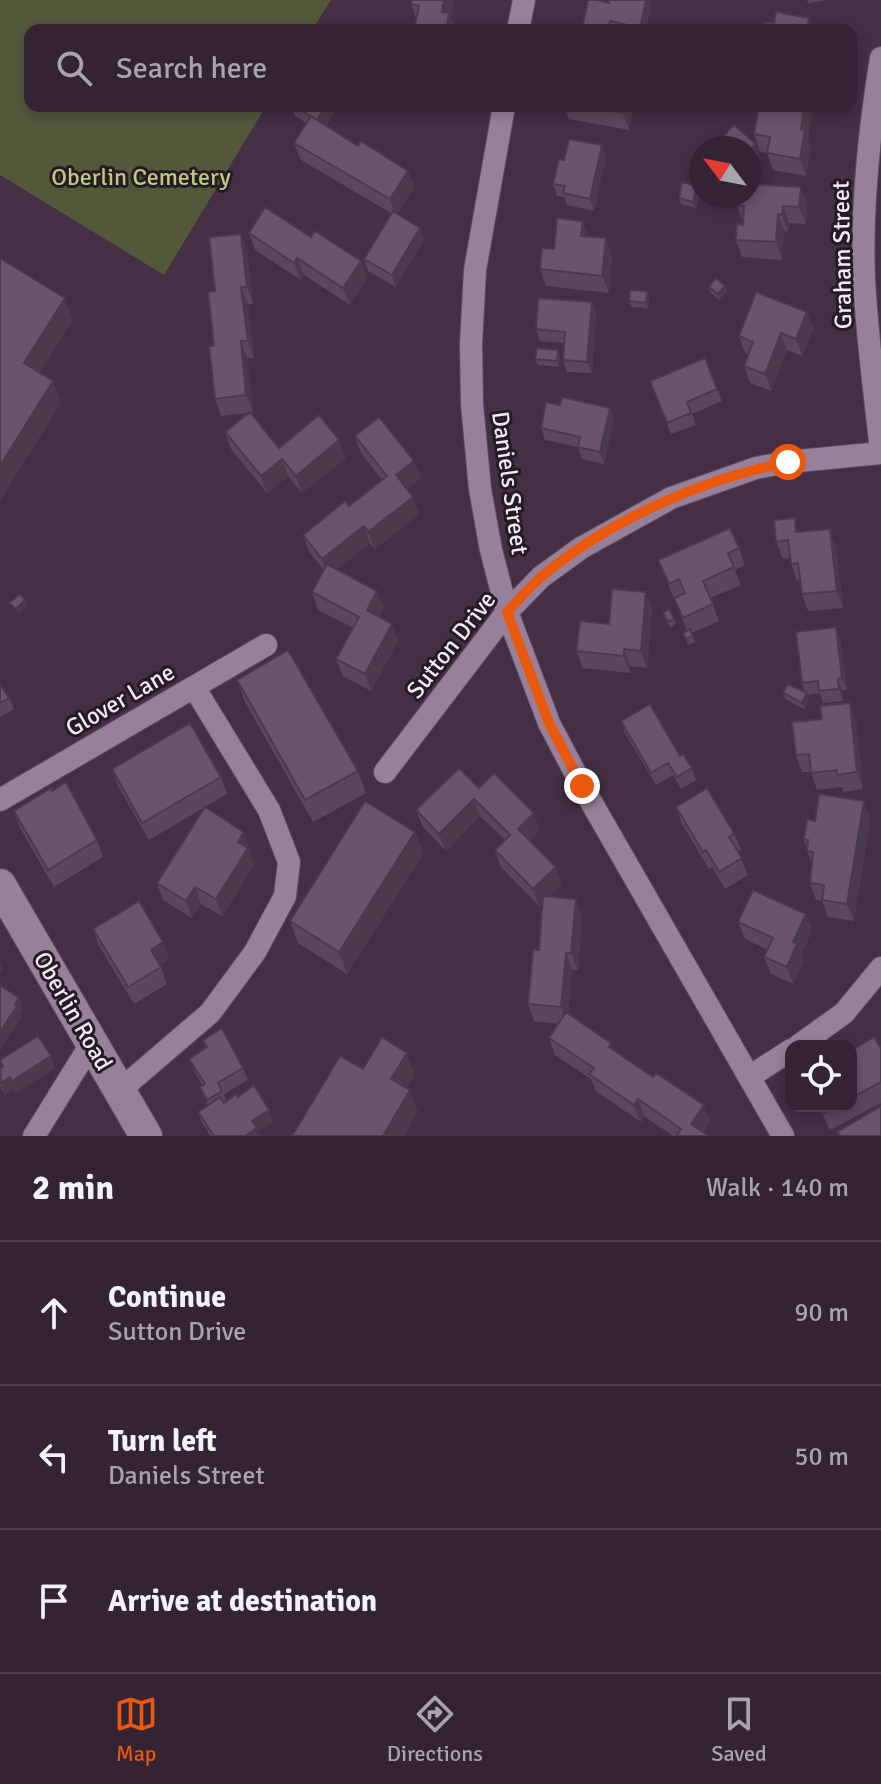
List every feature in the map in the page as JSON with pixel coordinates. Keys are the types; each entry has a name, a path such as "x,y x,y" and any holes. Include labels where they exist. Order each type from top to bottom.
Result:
{"main road":[{"name":"Oberlin Road","path":"0,885 146,1136"}],"street":[{"path":"519,24 524,0"},
{"name":"Graham Street","path":"881,58 872,117 864,228 864,281 881,452"},
{"name":"Daniels Street","path":"503,112 475,270 471,344 472,404 480,489 507,612 549,723 582,786 783,1136"},
{"name":"Sutton Drive","path":"385,772 507,612 541,577 581,548 671,498 756,468 881,452"},
{"name":"Glover Lane","path":"0,800 266,645"},
{"path":"119,1091 210,1013 255,952 285,896 289,862 269,810 194,687"},
{"path":"806,1040 844,1013 881,968"},
{"path":"34,1136 91,1044"},
{"path":"749,1077 785,1054"}],"green space":[{"name":"Oberlin Cemetery","path":"0,0 331,0 316,24 24,24 24,112 262,112 164,275 0,175"}],"building":[{"path":"412,0 444,0 442,12 449,13 447,24 415,24 419,6 411,4"},
{"path":"588,0 609,3 609,0 646,0 641,24 610,21 609,24 583,24"},
{"path":"776,12 809,18 808,24 765,24 774,23"},
{"path":"304,112 322,112 317,120"},
{"path":"758,112 803,112 801,129 805,130 800,159 767,153 770,137 754,134"},
{"path":"311,116 358,146 361,141 408,171 390,199 294,143"},
{"path":"734,125 747,136 724,136"},
{"path":"569,139 602,145 590,199 563,193 565,186 553,184 559,159 564,160"},
{"path":"682,182 689,184 689,201 679,198"},
{"path":"761,185 801,187 799,207 783,206 782,215 778,214 776,242 736,240 737,224 743,225 744,208 761,208"},
{"path":"265,207 311,237 315,231 361,261 343,288 297,258 294,263 249,233"},
{"path":"393,211 420,228 392,275 364,259"},
{"path":"557,218 583,221 581,236 606,238 602,276 540,269 542,248 554,249"},
{"path":"241,234 247,287 241,287 248,341 241,341 246,395 215,399 209,346 214,346 208,292 215,291 209,237"},
{"path":"0,258 65,298 24,363 53,381 0,466"},
{"path":"716,278 725,286 718,294 709,287"},
{"path":"630,290 647,291 646,303 629,301"},
{"path":"756,292 807,312 796,339 781,333 765,374 744,366 753,342 739,336"},
{"path":"538,298 592,302 587,362 563,360 565,332 536,329"},
{"path":"537,348 558,350 557,361 535,359"},
{"path":"705,358 717,389 687,402 691,413 667,423 650,381"},
{"path":"562,397 610,408 600,452 578,447 580,437 541,428 546,402 560,405"},
{"path":"250,412 279,448 319,415 339,440 296,476 282,459 261,476 225,432"},
{"path":"379,417 414,461 396,475 413,497 368,532 364,526 322,559 303,535 345,501 349,506 387,476 355,436"},
{"path":"795,518 796,532 830,529 837,591 802,594 798,563 791,564 788,540 776,542 774,520"},
{"path":"730,528 739,548 728,553 734,567 703,581 713,604 683,618 674,598 685,593 679,579 669,584 658,560"},
{"path":"327,564 377,591 367,610 392,624 365,674 336,659 359,617 312,592"},
{"path":"612,589 646,592 641,651 624,649 624,656 576,651 580,621 609,624"},
{"path":"20,594 25,600 16,609 9,603"},
{"path":"669,609 674,618 668,622 663,613"},
{"path":"836,627 842,678 838,679 839,689 819,691 818,681 802,683 796,632"},
{"path":"690,629 693,636 686,639 683,633"},
{"path":"288,650 358,771 305,800 237,680"},
{"path":"0,684 9,698 0,703"},
{"path":"788,684 807,693 802,703 783,693"},
{"path":"850,703 857,772 837,775 837,770 811,773 809,754 796,755 792,722 822,719 820,706"},
{"path":"650,704 680,756 683,754 692,768 677,777 668,763 651,773 621,721"},
{"path":"190,723 221,777 142,823 112,769"},
{"path":"459,768 479,788 494,773 534,813 518,829 556,867 533,889 495,850 510,835 474,799 439,834 416,810"},
{"path":"66,782 97,840 48,870 14,811"},
{"path":"707,788 734,833 729,837 742,858 719,872 676,807"},
{"path":"819,794 864,801 847,904 822,900 824,885 810,883 813,852 807,851 808,840 804,840 807,819 815,821"},
{"path":"365,801 415,832 339,952 290,921"},
{"path":"205,807 244,832 238,842 248,848 216,899 195,887 186,901 157,883"},
{"path":"753,890 806,914 793,942 797,944 787,967 764,957 773,938 738,922"},
{"path":"543,896 576,899 571,953 566,953 561,1007 528,1004 533,950 539,950"},
{"path":"139,901 163,942 151,950 161,967 128,987 93,929"},
{"path":"0,985 19,998 0,1032"},
{"path":"566,1012 653,1077 656,1073 704,1105 691,1124 709,1136 676,1136 681,1129 638,1099 634,1105 589,1074 594,1068 549,1038"},
{"path":"222,1028 243,1068 218,1083 222,1091 207,1100 200,1087 205,1084 189,1059 207,1047 203,1040"},
{"path":"38,1036 51,1056 12,1081 10,1077 1,1083 0,1068 3,1067 0,1060"},
{"path":"382,1037 407,1053 391,1079 410,1090 383,1136 292,1136 340,1056 363,1069"},
{"path":"874,1037 881,1048 881,1082 857,1095 857,1047"},
{"path":"254,1085 269,1110 252,1121 257,1128 245,1136 214,1136 198,1112 220,1097 224,1103"},
{"path":"881,1106 881,1136 840,1136 837,1132"}],"route":[{"path":"582,786 549,723 507,612 541,577 620,525 671,498 756,468 788,462"}]}
